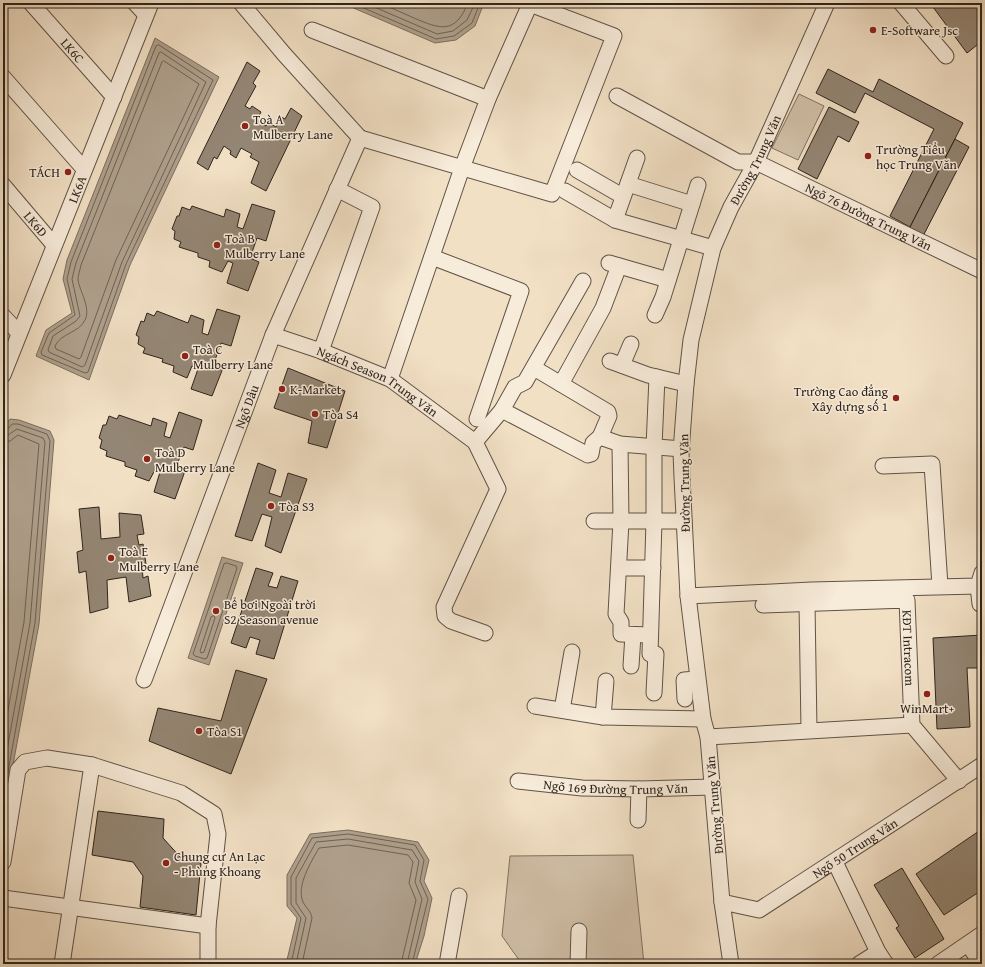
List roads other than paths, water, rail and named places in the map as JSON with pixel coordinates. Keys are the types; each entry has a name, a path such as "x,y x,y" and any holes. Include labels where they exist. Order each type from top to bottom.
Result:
{"street":[{"name":"LK6C","path":"31,3 114,97"},
{"path":"135,3 148,9"},
{"path":"241,3 284,54 360,138 462,168 552,194 614,36 530,4 488,99 462,168 390,379"},
{"name":"Đường Trung Văn","path":"731,964 722,902 708,736 703,719 697,679 688,596 682,449 686,384 691,340 713,248 731,207 756,162 827,3"},
{"path":"901,3 946,56"},
{"name":"LK6A","path":"3,375 18,332 114,97 148,9"},
{"path":"312,30 488,99"},
{"path":"3,77 84,170"},
{"path":"618,96 738,162 756,162"},
{"name":"Ngõ Dâu","path":"144,680 273,335 360,138"},
{"path":"612,218 623,183 637,158"},
{"name":"Ngõ 76 Đường Trung Văn","path":"756,162 982,271"},
{"path":"577,170 692,204"},
{"name":"LK6D","path":"3,184 54,244"},
{"path":"655,315 668,280 698,185"},
{"path":"321,351 372,207 337,189"},
{"path":"565,191 612,218 713,248"},
{"path":"432,257 521,290 477,419"},
{"path":"561,384 603,308 614,265 668,280"},
{"path":"485,633 451,621 445,616 444,607 498,489 475,442 502,410 515,387 525,382 583,281"},
{"path":"3,316 18,332"},
{"name":"Ngách Season Trung Văn","path":"273,335 321,351 390,379 475,442"},
{"path":"631,344 616,363 657,377 686,384"},
{"path":"502,410 586,455 591,454 593,443 600,437 609,416 608,412 534,368"},
{"path":"654,693 656,654 650,654 650,636 657,377"},
{"path":"600,437 620,444 682,449"},
{"path":"620,444 621,521 616,614 621,622 621,634 650,636"},
{"path":"883,466 932,464 940,586"},
{"path":"594,521 684,521"},
{"path":"619,568 653,568"},
{"path":"688,596 940,586 980,580 980,604"},
{"name":"KĐT Intracom","path":"763,605 907,600 912,725"},
{"path":"807,604 809,730"},
{"path":"631,666 632,635"},
{"path":"562,710 572,652"},
{"path":"685,699 684,680 697,679"},
{"path":"602,717 606,680"},
{"path":"535,706 602,717 703,719"},
{"path":"708,736 912,725 959,781"},
{"path":"3,862 18,770 25,762 47,758 92,765 181,793 214,814 218,834 208,926 208,964"},
{"path":"62,964 92,765"},
{"name":"Ngõ 50 Trung Văn","path":"722,902 759,910 982,765"},
{"name":"Ngõ 169 Đường Trung Văn","path":"518,781 582,788 640,789 713,786"},
{"path":"638,820 640,789"},
{"path":"835,862 882,958 859,964"},
{"path":"447,964 459,896"},
{"path":"3,898 71,909 208,926"},
{"path":"578,931 578,964"},
{"path":"938,964 982,934"},
{"path":"968,944 981,964"}],"water":[{"path":"342,3 484,3 475,26 456,40 435,43"},
{"path":"155,38 219,77 130,265 89,380 36,356 46,330 72,313 63,279 67,260"},
{"path":"10,419 19,420 50,431 54,440 39,624 3,819 3,429"},
{"name":"Bể bơi Ngoài trời S2 Season avenue","path":"222,557 243,563 209,665 188,658"},
{"path":"348,830 418,842 429,860 424,881 432,898 424,936 415,964 286,964 297,918 287,906 287,875 310,834"}],"place":[{"name":"E-Software Jsc","path":"873,30"},
{"name":"Toà A Mulberry Lane","path":"245,126"},
{"name":"Trường Tiểu học Trung Văn","path":"868,156"},
{"name":"TÁCH","path":"68,172"},
{"name":"Toà B Mulberry Lane","path":"217,245"},
{"name":"Toà C Mulberry Lane","path":"185,356"},
{"name":"K-Market","path":"282,389"},
{"name":"Trường Cao đẳng Xây dựng số 1","path":"896,398"},
{"name":"Tòa S4","path":"315,414"},
{"name":"Toà D Mulberry Lane","path":"147,459"},
{"name":"Tòa S3","path":"271,506"},
{"name":"Toà E Mulberry Lane","path":"111,558"},
{"name":"Bể bơi Ngoài trời S2 Season avenue","path":"216,611"},
{"name":"WinMart+","path":"927,694"},
{"name":"Tòa S1","path":"199,731"},
{"name":"Chung cư An Lạc - Phùng Khoang","path":"166,863"}]}
